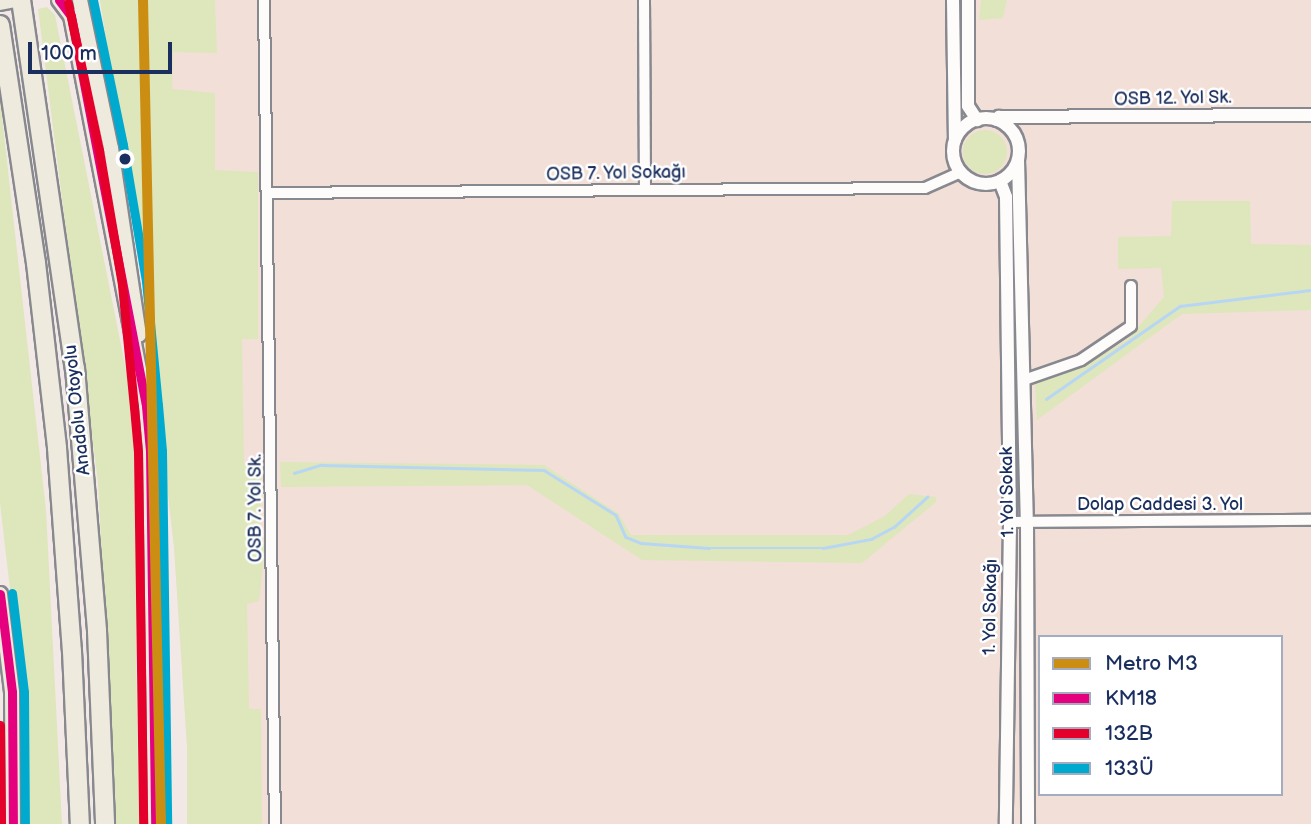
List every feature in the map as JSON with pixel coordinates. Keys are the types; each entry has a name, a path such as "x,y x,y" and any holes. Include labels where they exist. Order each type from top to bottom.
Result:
{"highway":[{"name":"Anadolu Otoyolu","path":"19,0 75,369 97,631 105,824"},
{"name":"Anadolu Otoyolu","path":"0,25 21,150 51,389 72,651 80,824"}],"main road":[{"path":"0,4 19,0"},
{"path":"59,0 71,16 146,406"},
{"path":"80,0 111,148 129,256 146,406 150,451 155,824"},
{"path":"0,594 12,692 13,824"}],"street":[{"name":"OSB 7. Yol Sk.","path":"264,0 275,824"},
{"path":"644,0 645,190"},
{"path":"953,0 953,151 961,172 979,183 1000,181 1008,176 1018,160 1014,134 997,120 977,120 967,124 955,140"},
{"path":"968,0 968,106 977,120"},
{"name":"OSB 12. Yol Sk.","path":"997,120 999,117 1311,115"},
{"path":"1014,134 1036,117"},
{"name":"1. Yol Sokak","path":"1018,160 1027,522 1028,824"},
{"name":"OSB 7. Yol Sokağı","path":"268,193 925,188 961,172"},
{"name":"1. Yol Sokağı","path":"1000,181 1006,197 1010,522 1006,824"},
{"path":"1024,380 1081,360 1131,326 1131,286"},
{"name":"Dolap Caddesi 3. Yol","path":"1010,522 1311,520"}],"shaded area":[{"path":"100,0 1311,0 1311,824 187,824 187,746 174,547 142,266"}],"green space":[{"path":"100,0 215,0 217,53 173,52 172,89 215,93 215,170 258,172 258,339 242,339 244,463 261,464 260,531 265,546 259,601 247,604 249,709 261,709 262,824 187,824 187,746 174,547 142,266"},
{"path":"981,0 1007,0 1003,18 979,20"},
{"path":"47,7 55,15 131,395 138,504 136,662 139,824 116,824 98,482 38,9"},
{"path":"0,99 46,510 62,824 23,824 21,804 22,693 0,503"},
{"path":"985,130 1001,136 1007,152 1001,168 985,174 969,168 963,152 969,136"},
{"path":"1172,201 1250,201 1251,244 1311,245 1311,310 1182,314 1037,420 1035,384 1083,366 1127,340 1164,297 1161,268 1118,269 1118,237 1171,236"},
{"path":"280,462 544,465 619,514 631,535 848,535 885,516 909,494 936,497 936,502 862,563 642,560 527,485 281,487"}],"waterway":[{"path":"1046,399 1180,306 1311,290"},
{"path":"294,473 321,465 544,470 616,515 626,537 641,543 709,548 823,548 871,539 894,527 927,497"}],"metro line":[{"name":"M3","path":"143,0 161,824"}],"transit line":[{"name":"KM18","path":"59,0 71,16 146,406 150,451 155,824"},
{"name":"133Ü","path":"93,0 123,145 146,281 158,405 162,451 167,824"},
{"name":"132B","path":"68,3 99,150 122,285 134,407 138,452 143,824"},
{"name":"133Ü","path":"12,593 24,692 25,824"},
{"name":"KM18","path":"0,594 12,692 13,824"},
{"name":"132B","path":"0,725 1,824"}]}
